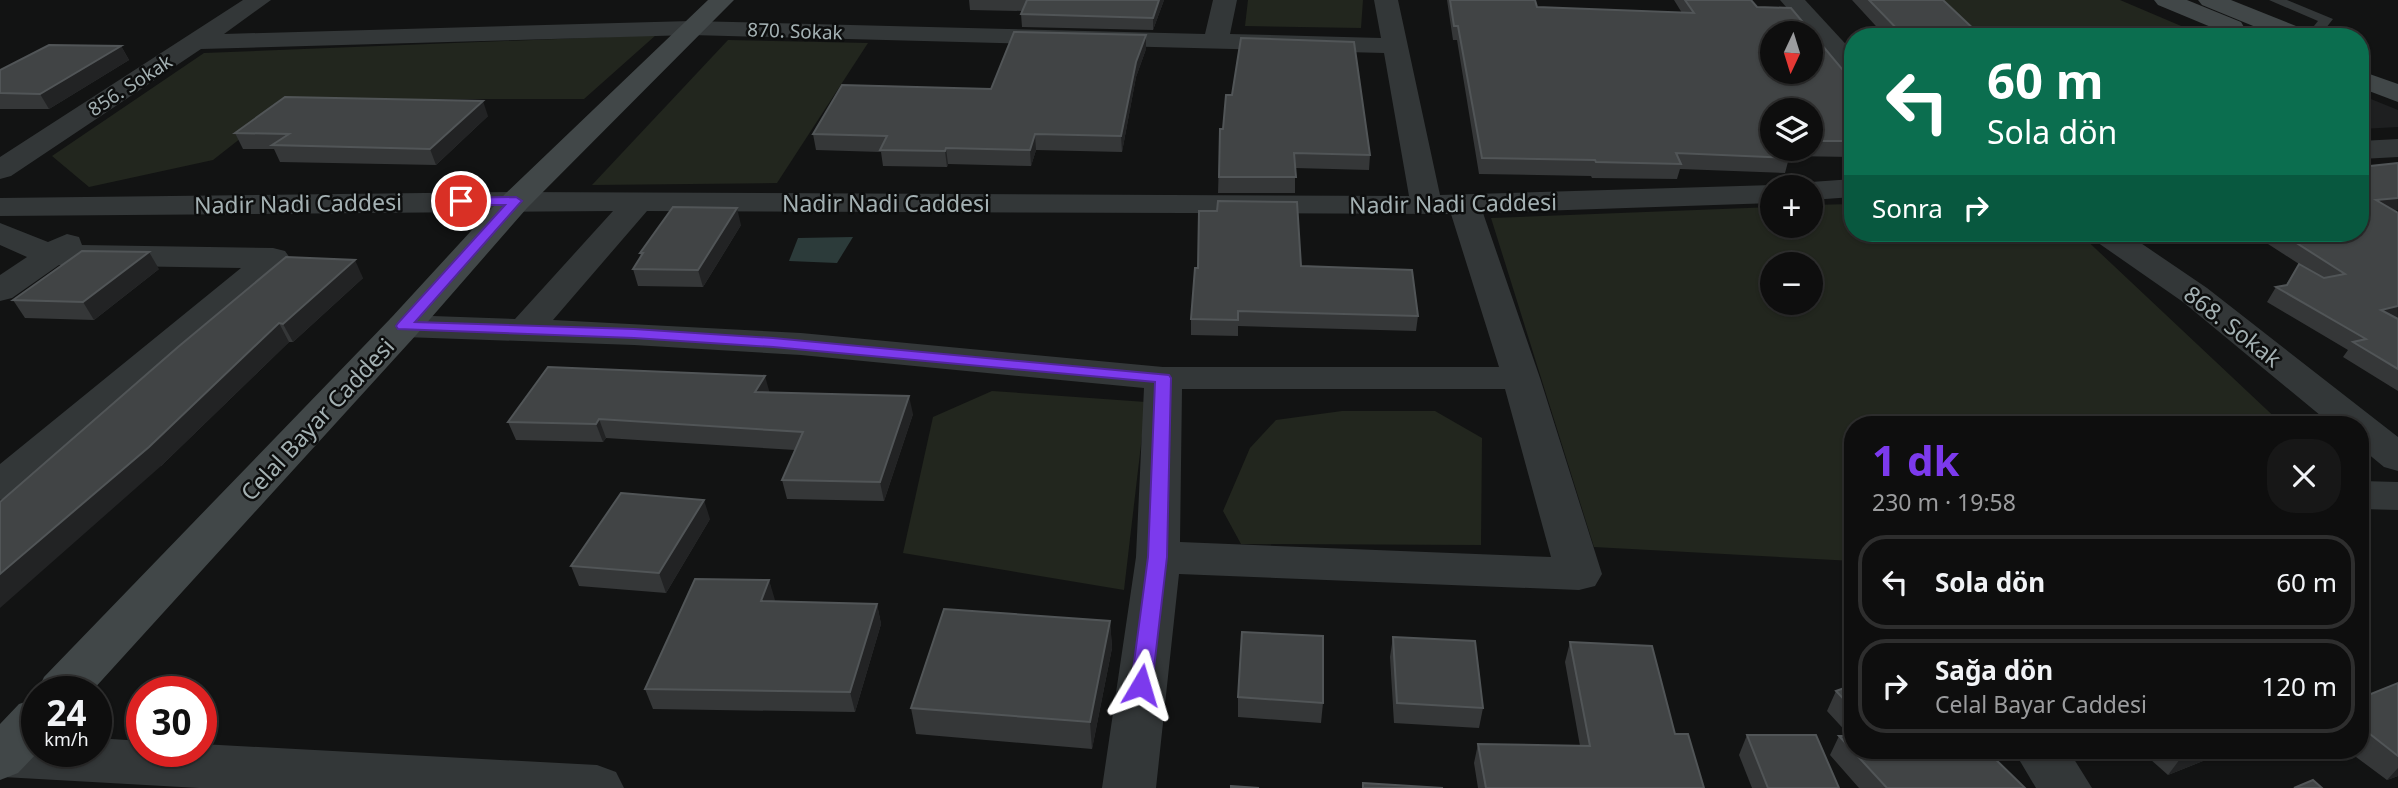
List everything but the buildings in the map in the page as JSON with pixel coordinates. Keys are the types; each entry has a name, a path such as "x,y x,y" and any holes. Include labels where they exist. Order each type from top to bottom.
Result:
{"street":[{"name":"856. Sokak","path":"0,170 259,0"},
{"name":"Celal Bayar Caddesi","path":"76,676 404,326 516,201 722,0"},
{"path":"1216,42 1225,0"},
{"path":"1386,0 1426,205"},
{"path":"1793,0 1844,57"},
{"path":"2166,0 2234,28"},
{"path":"2210,0 2280,28"},
{"name":"870. Sokak","path":"196,41 691,28 1394,46"},
{"path":"2369,64 2398,76"},
{"path":"2369,82 2398,94"},
{"path":"2369,150 2398,148"},
{"path":"1823,190 1844,189"},
{"name":"Nadir Nadi Caddesi","path":"0,207 516,201 1426,205 1760,195"},
{"path":"525,330 639,201"},
{"path":"0,291 129,204"},
{"path":"1158,557 1580,573 1521,378 1464,204"},
{"path":"0,233 50,255 273,258 0,486"},
{"name":"868. Sokak","path":"2118,242 2195,295 2345,416"},
{"path":"404,326 787,343 1163,378 1521,378"},
{"path":"1129,788 1158,557 1163,378"},
{"name":"868. Sokak","path":"2369,435 2398,458"},
{"path":"2369,495 2398,496"},
{"path":"13,744 597,788"},
{"path":"2045,759 2065,788"}],"lane":[{"path":"2275,0 2326,19 2319,28"}],"shaded area":[{"path":"1248,0 1363,0 1361,28 1245,26"},
{"path":"1933,0 2120,0 2186,28 1965,28"},
{"path":"656,35 584,99 291,99 213,160 89,187 52,156 204,53"},
{"path":"728,40 868,43 777,183 592,185"},
{"path":"2369,98 2398,110 2398,127 2369,129"},
{"path":"1844,204 1844,242 2089,242 2273,416 1844,416 1844,561 1594,547 1491,218 1760,208 1760,238 1823,238 1823,205"},
{"path":"853,237 837,263 789,261 798,238"},
{"path":"992,391 1146,402 1124,590 903,553 933,417"},
{"path":"1342,411 1435,411 1482,438 1481,545 1241,544 1223,511 1250,448 1276,420"}],"route":[{"path":"461,201 516,201 404,326 773,342 1163,378 1158,557 1141,685"}]}
